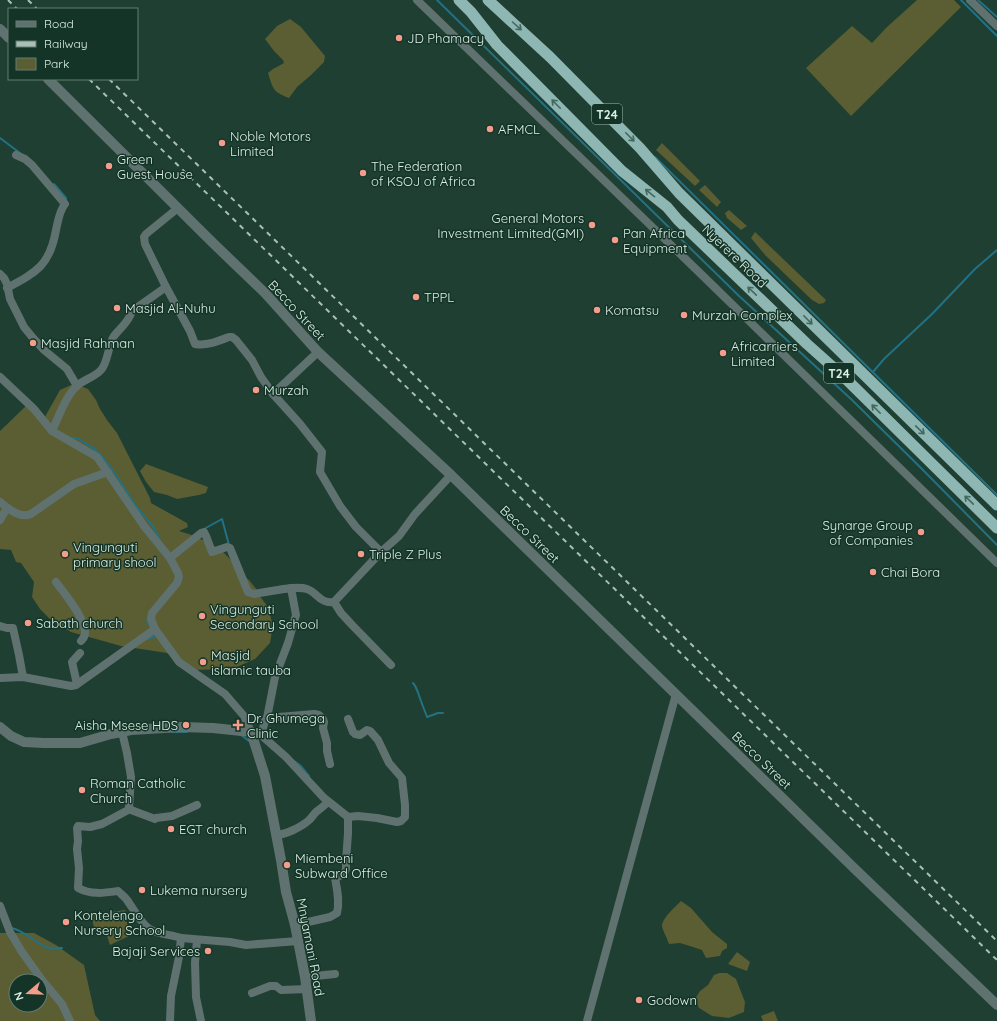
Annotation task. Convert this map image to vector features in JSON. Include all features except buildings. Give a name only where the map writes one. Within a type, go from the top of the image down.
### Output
[{"type":"highway","name":"Nyerere Road","points":[[459,0],[471,12],[497,45],[622,171],[667,207],[678,220],[807,344],[844,377],[997,528]]},
{"type":"highway","name":"Nyerere Road","points":[[488,0],[550,57],[640,148],[679,193],[997,505]]},
{"type":"street","points":[[416,0],[708,280],[997,563]]},
{"type":"street","points":[[970,0],[997,26]]},
{"type":"street","points":[[0,29],[8,37]]},
{"type":"street","name":"Becco Street","points":[[49,80],[265,293],[318,352],[451,475],[857,871],[997,1005]]},
{"type":"street","points":[[7,288],[29,276],[45,262],[55,239],[58,219],[65,204],[26,159],[16,155]]},
{"type":"street","points":[[178,208],[144,237],[145,244],[190,331],[195,344],[212,343],[229,337],[236,340],[252,360],[261,377],[273,394],[300,424],[322,452],[320,472],[340,506],[356,527],[381,552]]},
{"type":"street","points":[[0,274],[4,278],[10,299],[24,327],[44,350],[67,369],[74,380],[76,387]]},
{"type":"street","points":[[52,430],[68,397],[76,387],[102,370],[113,337],[130,318],[132,311],[166,287]]},
{"type":"street","points":[[273,394],[318,352]]},
{"type":"street","points":[[0,377],[34,409],[52,430],[97,457],[144,526],[170,558],[178,573],[179,580],[152,613],[151,619],[155,629],[179,662],[225,694],[256,733],[286,757],[328,802],[348,817],[358,816],[397,822],[401,821],[405,817],[406,805],[402,778],[389,763],[378,740],[370,731],[367,730],[360,735],[355,734],[348,719]]},
{"type":"street","points":[[0,502],[18,515],[28,516],[74,484],[108,472]]},
{"type":"street","points":[[170,558],[204,532],[212,552],[227,547],[230,548],[248,592],[254,594],[291,588],[306,588],[323,601],[329,603],[334,602],[381,552],[399,536],[415,514],[451,475]]},
{"type":"street","points":[[0,520],[7,508]]},
{"type":"street","points":[[56,582],[83,622],[86,632],[85,637],[81,641]]},
{"type":"street","points":[[256,733],[267,718],[275,677],[288,643],[296,615],[291,588]]},
{"type":"street","points":[[334,602],[341,613],[391,665]]},
{"type":"street","points":[[0,626],[13,628],[23,677]]},
{"type":"street","points":[[0,678],[23,677],[71,686],[77,684],[155,629]]},
{"type":"street","points":[[77,684],[72,662],[80,653]]},
{"type":"street","points":[[587,1021],[676,694]]},
{"type":"street","points":[[267,718],[314,714],[320,715],[324,722],[323,728],[330,764]]},
{"type":"street","points":[[0,727],[11,736],[24,742],[44,743],[80,742],[131,730],[181,727],[213,728],[256,733]]},
{"type":"street","points":[[122,732],[131,777],[130,809]]},
{"type":"street","name":"Mnyamani Road","points":[[256,733],[286,892],[295,925],[305,976],[311,1021]]},
{"type":"street","points":[[276,835],[295,829],[308,821],[314,813],[328,802]]},
{"type":"street","points":[[130,809],[134,812],[155,819],[172,816],[197,805]]},
{"type":"street","points":[[130,809],[102,824],[90,828],[78,826],[78,888],[90,893],[118,891],[148,928],[155,932],[182,938],[230,942],[246,945],[298,941]]},
{"type":"street","points":[[295,925],[330,917],[337,913],[338,906],[335,878],[344,874],[346,868],[348,817]]},
{"type":"street","points":[[0,906],[10,932],[22,952],[42,980],[62,1004],[70,1021]]},
{"type":"street","points":[[170,1021],[171,996],[182,938]]},
{"type":"street","points":[[197,940],[195,963],[196,997],[201,1021]]},
{"type":"street","points":[[305,976],[335,974]]},
{"type":"street","points":[[252,993],[270,986],[276,986],[281,990],[307,989]]},
{"type":"green space","points":[[917,0],[954,0],[961,7],[851,116],[806,68],[852,26],[872,43],[887,27]]},
{"type":"green space","points":[[290,19],[301,27],[325,56],[324,62],[297,87],[289,98],[277,92],[271,83],[268,73],[284,63],[265,39],[277,26]]},
{"type":"green space","points":[[662,143],[700,181],[695,186],[656,150]]},
{"type":"green space","points":[[705,185],[721,202],[717,207],[699,190]]},
{"type":"green space","points":[[729,210],[747,226],[741,230],[727,218],[725,213]]},
{"type":"green space","points":[[755,232],[826,300],[824,303],[819,304],[812,300],[765,255],[751,238]]},
{"type":"green space","points":[[76,384],[88,389],[117,433],[150,498],[151,503],[187,523],[188,527],[179,531],[195,536],[222,551],[240,573],[249,580],[257,590],[268,607],[273,626],[270,643],[255,659],[232,669],[191,670],[167,653],[121,646],[71,632],[50,619],[40,609],[32,597],[34,582],[21,563],[16,562],[11,550],[0,549],[0,431],[28,404],[42,422],[60,390],[71,385],[76,386]]},
{"type":"green space","points":[[146,464],[208,487],[206,493],[177,499],[154,492],[140,471]]},
{"type":"green space","points":[[681,901],[691,908],[712,932],[727,944],[727,948],[722,951],[720,956],[706,958],[702,950],[680,943],[669,944],[662,926],[664,919]]},
{"type":"green space","points":[[125,910],[129,936],[110,945],[105,930],[95,931],[91,915]]},
{"type":"green space","points":[[0,933],[34,933],[56,945],[84,965],[95,1015],[100,1021],[0,1021]]},
{"type":"green space","points":[[737,952],[750,962],[747,971],[728,964]]},
{"type":"green space","points":[[719,973],[727,973],[736,979],[745,1002],[744,1012],[729,1018],[712,1016],[699,1008],[695,999],[700,991],[708,985],[714,975]]},
{"type":"green space","points":[[774,1011],[778,1021],[763,1021],[761,1016]]},
{"type":"waterway","points":[[437,0],[738,295],[851,399],[997,545]]},
{"type":"waterway","points":[[961,0],[997,36]]},
{"type":"waterway","points":[[978,0],[997,17]]},
{"type":"waterway","points":[[0,138],[20,153]]},
{"type":"waterway","points":[[655,157],[997,495]]},
{"type":"waterway","points":[[54,184],[66,198],[66,201]]},
{"type":"waterway","points":[[873,372],[884,359],[932,314],[975,269],[997,250]]},
{"type":"waterway","points":[[71,438],[77,438],[92,447],[104,459],[135,505],[152,525],[160,540]]},
{"type":"waterway","points":[[204,529],[222,519],[229,545]]},
{"type":"waterway","points":[[148,617],[147,621],[150,626]]},
{"type":"waterway","points":[[148,639],[157,635]]},
{"type":"waterway","points":[[413,683],[417,689],[427,717],[438,713],[443,713]]},
{"type":"waterway","points":[[172,732],[187,732]]},
{"type":"waterway","points":[[241,735],[249,741]]},
{"type":"waterway","points":[[294,761],[301,766],[309,776]]},
{"type":"waterway","points":[[11,928],[20,931],[46,947],[62,948]]},
{"type":"railway","points":[[8,0],[16,8]]},
{"type":"railway","points":[[28,0],[36,8]]},
{"type":"railway","points":[[90,80],[997,960]]},
{"type":"railway","points":[[110,80],[997,941]]},
{"type":"place","name":"JD Phamacy","points":[[399,38]]},
{"type":"place","name":"AFMCL","points":[[490,129]]},
{"type":"place","name":"Noble Motors Limited","points":[[222,143]]},
{"type":"place","name":"Green Guest House","points":[[109,166]]},
{"type":"place","name":"The Federation of KSOJ of Africa","points":[[363,173]]},
{"type":"place","name":"General Motors Investment Limited(GMI)","points":[[592,225]]},
{"type":"place","name":"Pan Africa Equipment","points":[[615,240]]},
{"type":"place","name":"TPPL","points":[[416,297]]},
{"type":"place","name":"Masjid Al-Nuhu","points":[[117,308]]},
{"type":"place","name":"Komatsu","points":[[597,310]]},
{"type":"place","name":"Murzah Complex","points":[[684,315]]},
{"type":"place","name":"Masjid Rahman","points":[[33,343]]},
{"type":"place","name":"Africarriers Limited","points":[[723,353]]},
{"type":"place","name":"Murzah","points":[[256,390]]},
{"type":"place","name":"Synarge Group of Companies","points":[[921,532]]},
{"type":"place","name":"Vingunguti primary shool","points":[[65,554]]},
{"type":"place","name":"Triple Z Plus","points":[[361,554]]},
{"type":"place","name":"Chai Bora","points":[[873,572]]},
{"type":"place","name":"Vingunguti Secondary School","points":[[202,616]]},
{"type":"place","name":"Sabath church","points":[[28,623]]},
{"type":"place","name":"Masjid islamic tauba","points":[[203,662]]},
{"type":"place","name":"Aisha Msese HDS","points":[[186,725]]},
{"type":"place","name":"Dr. Ghumega Clinic","points":[[238,725]]},
{"type":"place","name":"Roman Catholic Church","points":[[82,790]]},
{"type":"place","name":"EGT church","points":[[171,829]]},
{"type":"place","name":"Miembeni Subward Office","points":[[287,865]]},
{"type":"place","name":"Lukema nursery","points":[[142,890]]},
{"type":"place","name":"Kontelengo Nursery School","points":[[66,922]]},
{"type":"place","name":"Bajaji Services","points":[[208,951]]},
{"type":"place","name":"Godown","points":[[639,1000]]}]
